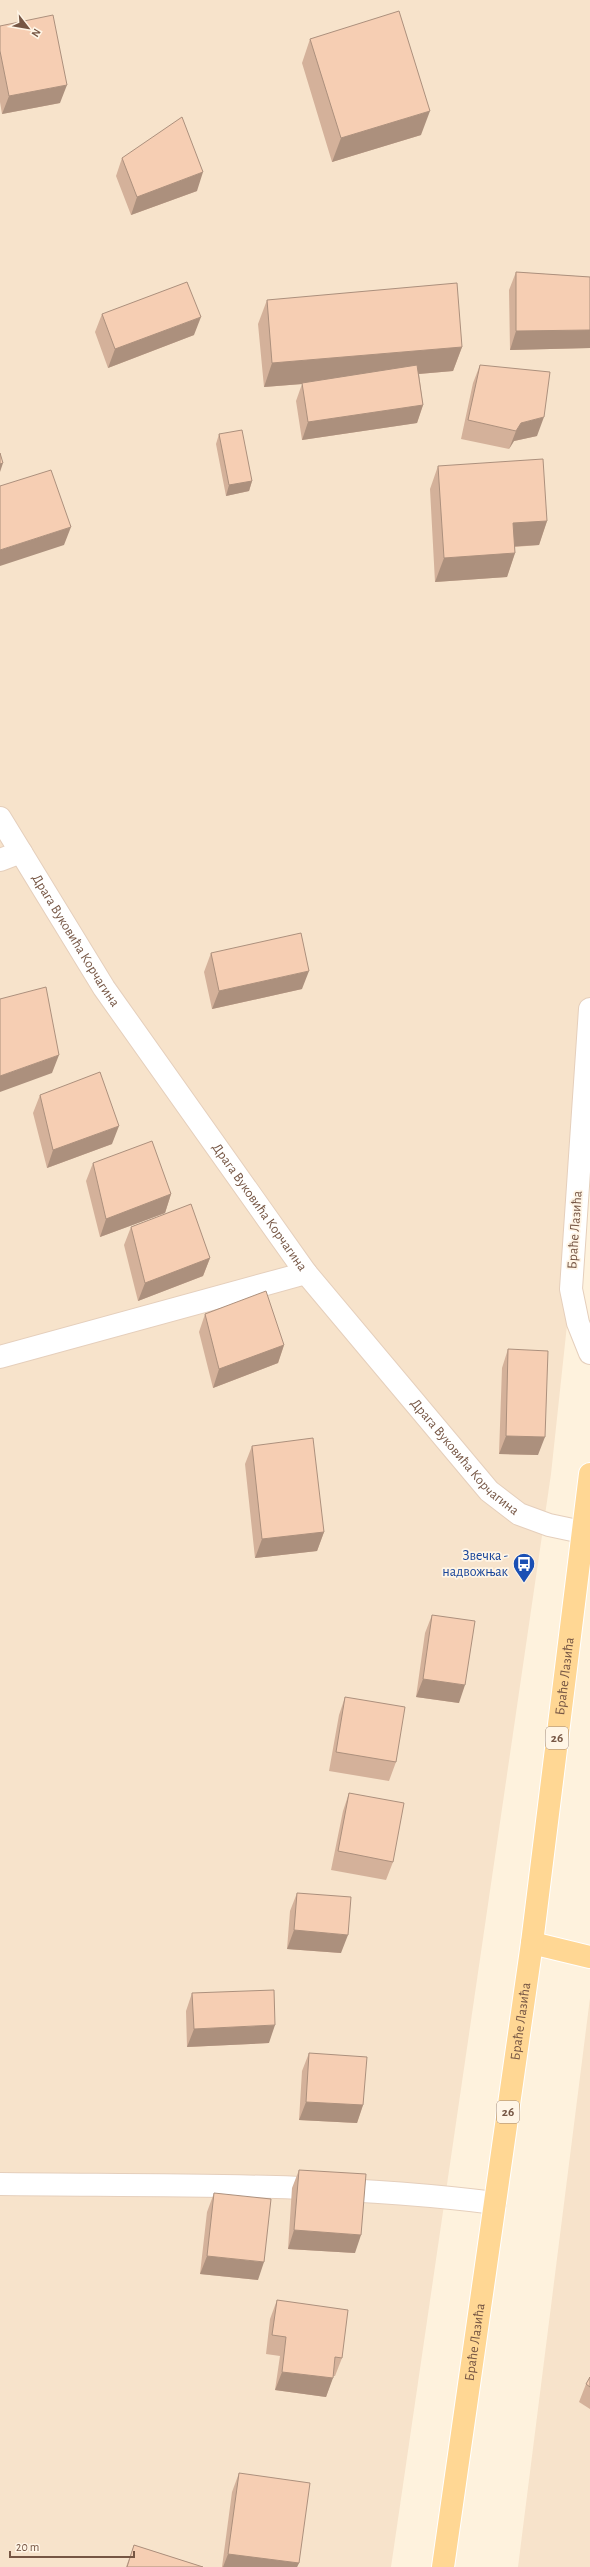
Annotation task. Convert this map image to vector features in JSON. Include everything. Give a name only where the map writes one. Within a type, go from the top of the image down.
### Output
[{"type":"main road","name":"Браће Лазића","points":[[443,2567],[532,1943],[590,1474]]},
{"type":"main road","points":[[532,1943],[590,1957]]},
{"type":"street","name":"Драга Вуковића Корчагина","points":[[0,818],[104,988],[306,1273],[489,1491],[519,1514],[549,1525],[582,1532]]},
{"type":"street","points":[[0,860],[21,852]]},
{"type":"street","name":"Браће Лазића","points":[[590,1009],[570,1289],[578,1323],[590,1353]]},
{"type":"street","points":[[0,1357],[306,1273]]},
{"type":"street","points":[[0,2184],[296,2186],[428,2195],[494,2203]]},
{"type":"shaded area","points":[[0,0],[590,0],[590,1111],[551,1474],[391,2567],[0,2567]]},
{"type":"shaded area","points":[[590,1998],[590,2567],[518,2567]]},
{"type":"building","points":[[399,11],[430,111],[341,138],[310,39]]},
{"type":"building","points":[[53,15],[67,85],[9,96],[0,51],[0,26]]},
{"type":"building","points":[[182,117],[203,172],[137,197],[122,158]]},
{"type":"building","points":[[516,272],[590,277],[590,330],[516,331]]},
{"type":"building","points":[[187,282],[201,317],[115,349],[102,314]]},
{"type":"building","points":[[457,283],[462,347],[272,363],[267,300]]},
{"type":"building","points":[[417,365],[423,405],[308,422],[302,383]]},
{"type":"building","points":[[480,365],[550,372],[544,417],[521,423],[516,431],[468,420]]},
{"type":"building","points":[[242,430],[252,481],[229,485],[219,434]]},
{"type":"building","points":[[0,453],[3,463],[0,464]]},
{"type":"building","points":[[543,459],[547,521],[513,523],[515,553],[444,558],[438,466]]},
{"type":"building","points":[[51,470],[71,527],[0,550],[0,486]]},
{"type":"building","points":[[301,933],[309,971],[219,991],[211,953]]},
{"type":"building","points":[[46,987],[59,1055],[0,1076],[0,999]]},
{"type":"building","points":[[100,1072],[119,1126],[53,1150],[40,1095]]},
{"type":"building","points":[[152,1141],[171,1194],[106,1219],[93,1163]]},
{"type":"building","points":[[191,1204],[210,1258],[145,1283],[131,1227]]},
{"type":"building","points":[[266,1291],[284,1345],[219,1369],[205,1314]]},
{"type":"building","points":[[508,1349],[548,1351],[545,1437],[506,1436]]},
{"type":"building","points":[[313,1438],[324,1532],[262,1539],[252,1446]]},
{"type":"building","points":[[432,1615],[475,1621],[465,1685],[423,1679]]},
{"type":"building","points":[[345,1697],[405,1707],[396,1762],[336,1752]]},
{"type":"building","points":[[349,1793],[404,1803],[393,1862],[338,1851]]},
{"type":"building","points":[[297,1893],[351,1897],[348,1935],[294,1930]]},
{"type":"building","points":[[274,1990],[275,2025],[194,2029],[192,1993]]},
{"type":"building","points":[[309,2053],[367,2057],[363,2105],[306,2102]]},
{"type":"building","points":[[299,2170],[366,2174],[361,2235],[294,2230]]},
{"type":"building","points":[[214,2193],[271,2199],[264,2262],[207,2256]]},
{"type":"building","points":[[277,2300],[348,2310],[342,2358],[335,2357],[333,2378],[282,2372],[286,2337],[272,2335]]},
{"type":"building","points":[[590,2377],[590,2387],[586,2384]]},
{"type":"building","points":[[239,2473],[310,2483],[299,2563],[228,2554]]},
{"type":"building","points":[[134,2545],[203,2567],[127,2567]]},
{"type":"place","name":"Звечка - надвожњак","points":[[524,1584]]}]
